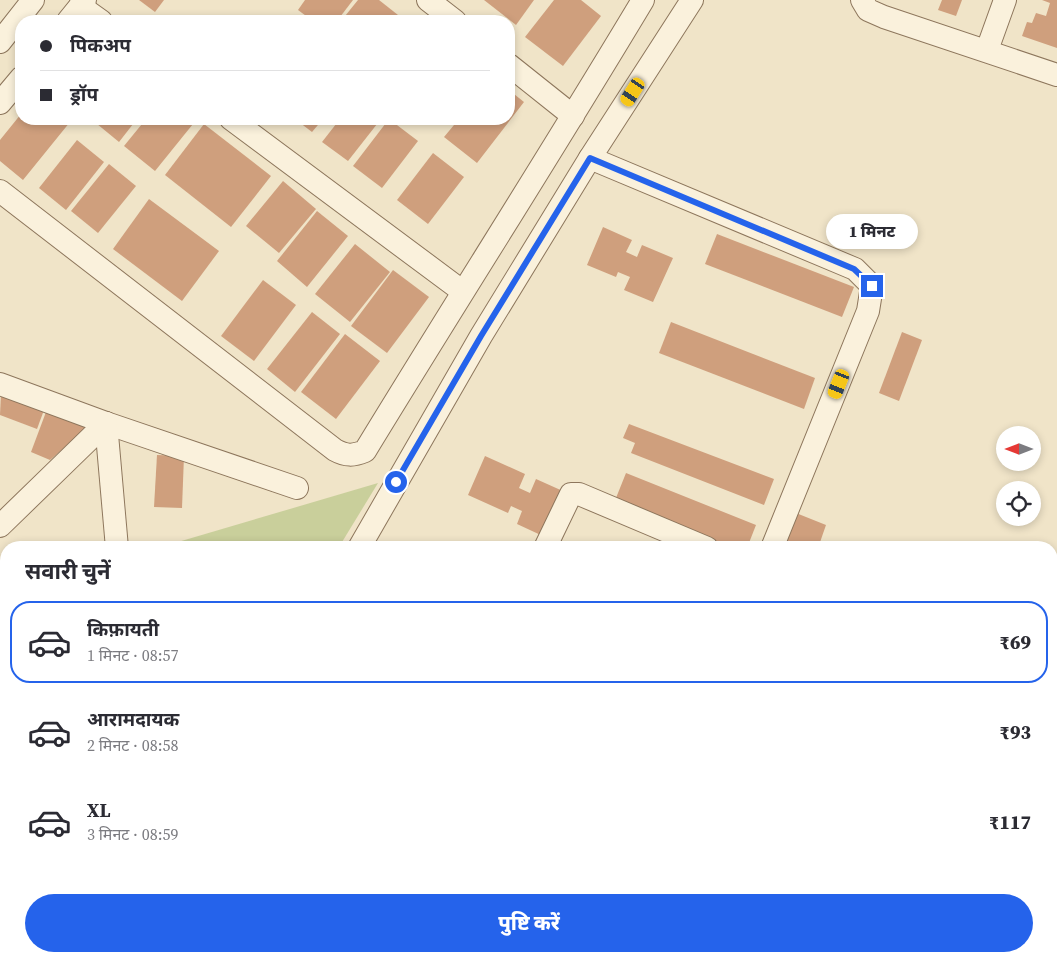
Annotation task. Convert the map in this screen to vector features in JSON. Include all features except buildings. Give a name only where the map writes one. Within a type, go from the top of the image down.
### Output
[{"type":"street","points":[[21,15],[33,0]]},
{"type":"street","points":[[428,0],[447,15]]},
{"type":"street","points":[[0,191],[328,444],[344,455],[354,455],[365,451],[643,0]]},
{"type":"street","points":[[363,541],[481,336],[590,158],[692,0]]},
{"type":"street","points":[[862,0],[868,10],[884,17],[1057,74]]},
{"type":"street","points":[[987,50],[1005,0]]},
{"type":"street","points":[[78,9],[90,15]]},
{"type":"street","points":[[0,42],[15,23]]},
{"type":"street","points":[[515,70],[573,116]]},
{"type":"street","points":[[0,103],[15,85]]},
{"type":"street","points":[[239,125],[462,291]]},
{"type":"street","points":[[590,158],[854,269],[872,286],[868,311],[775,541]]},
{"type":"street","points":[[0,384],[106,423],[297,488]]},
{"type":"street","points":[[0,526],[106,423]]},
{"type":"street","points":[[106,423],[116,541]]},
{"type":"street","points":[[548,541],[571,494],[574,493],[690,541]]},
{"type":"green space","points":[[378,483],[343,541],[181,541]]},
{"type":"route","points":[[396,482],[481,336],[590,158],[854,269],[872,286]]}]
